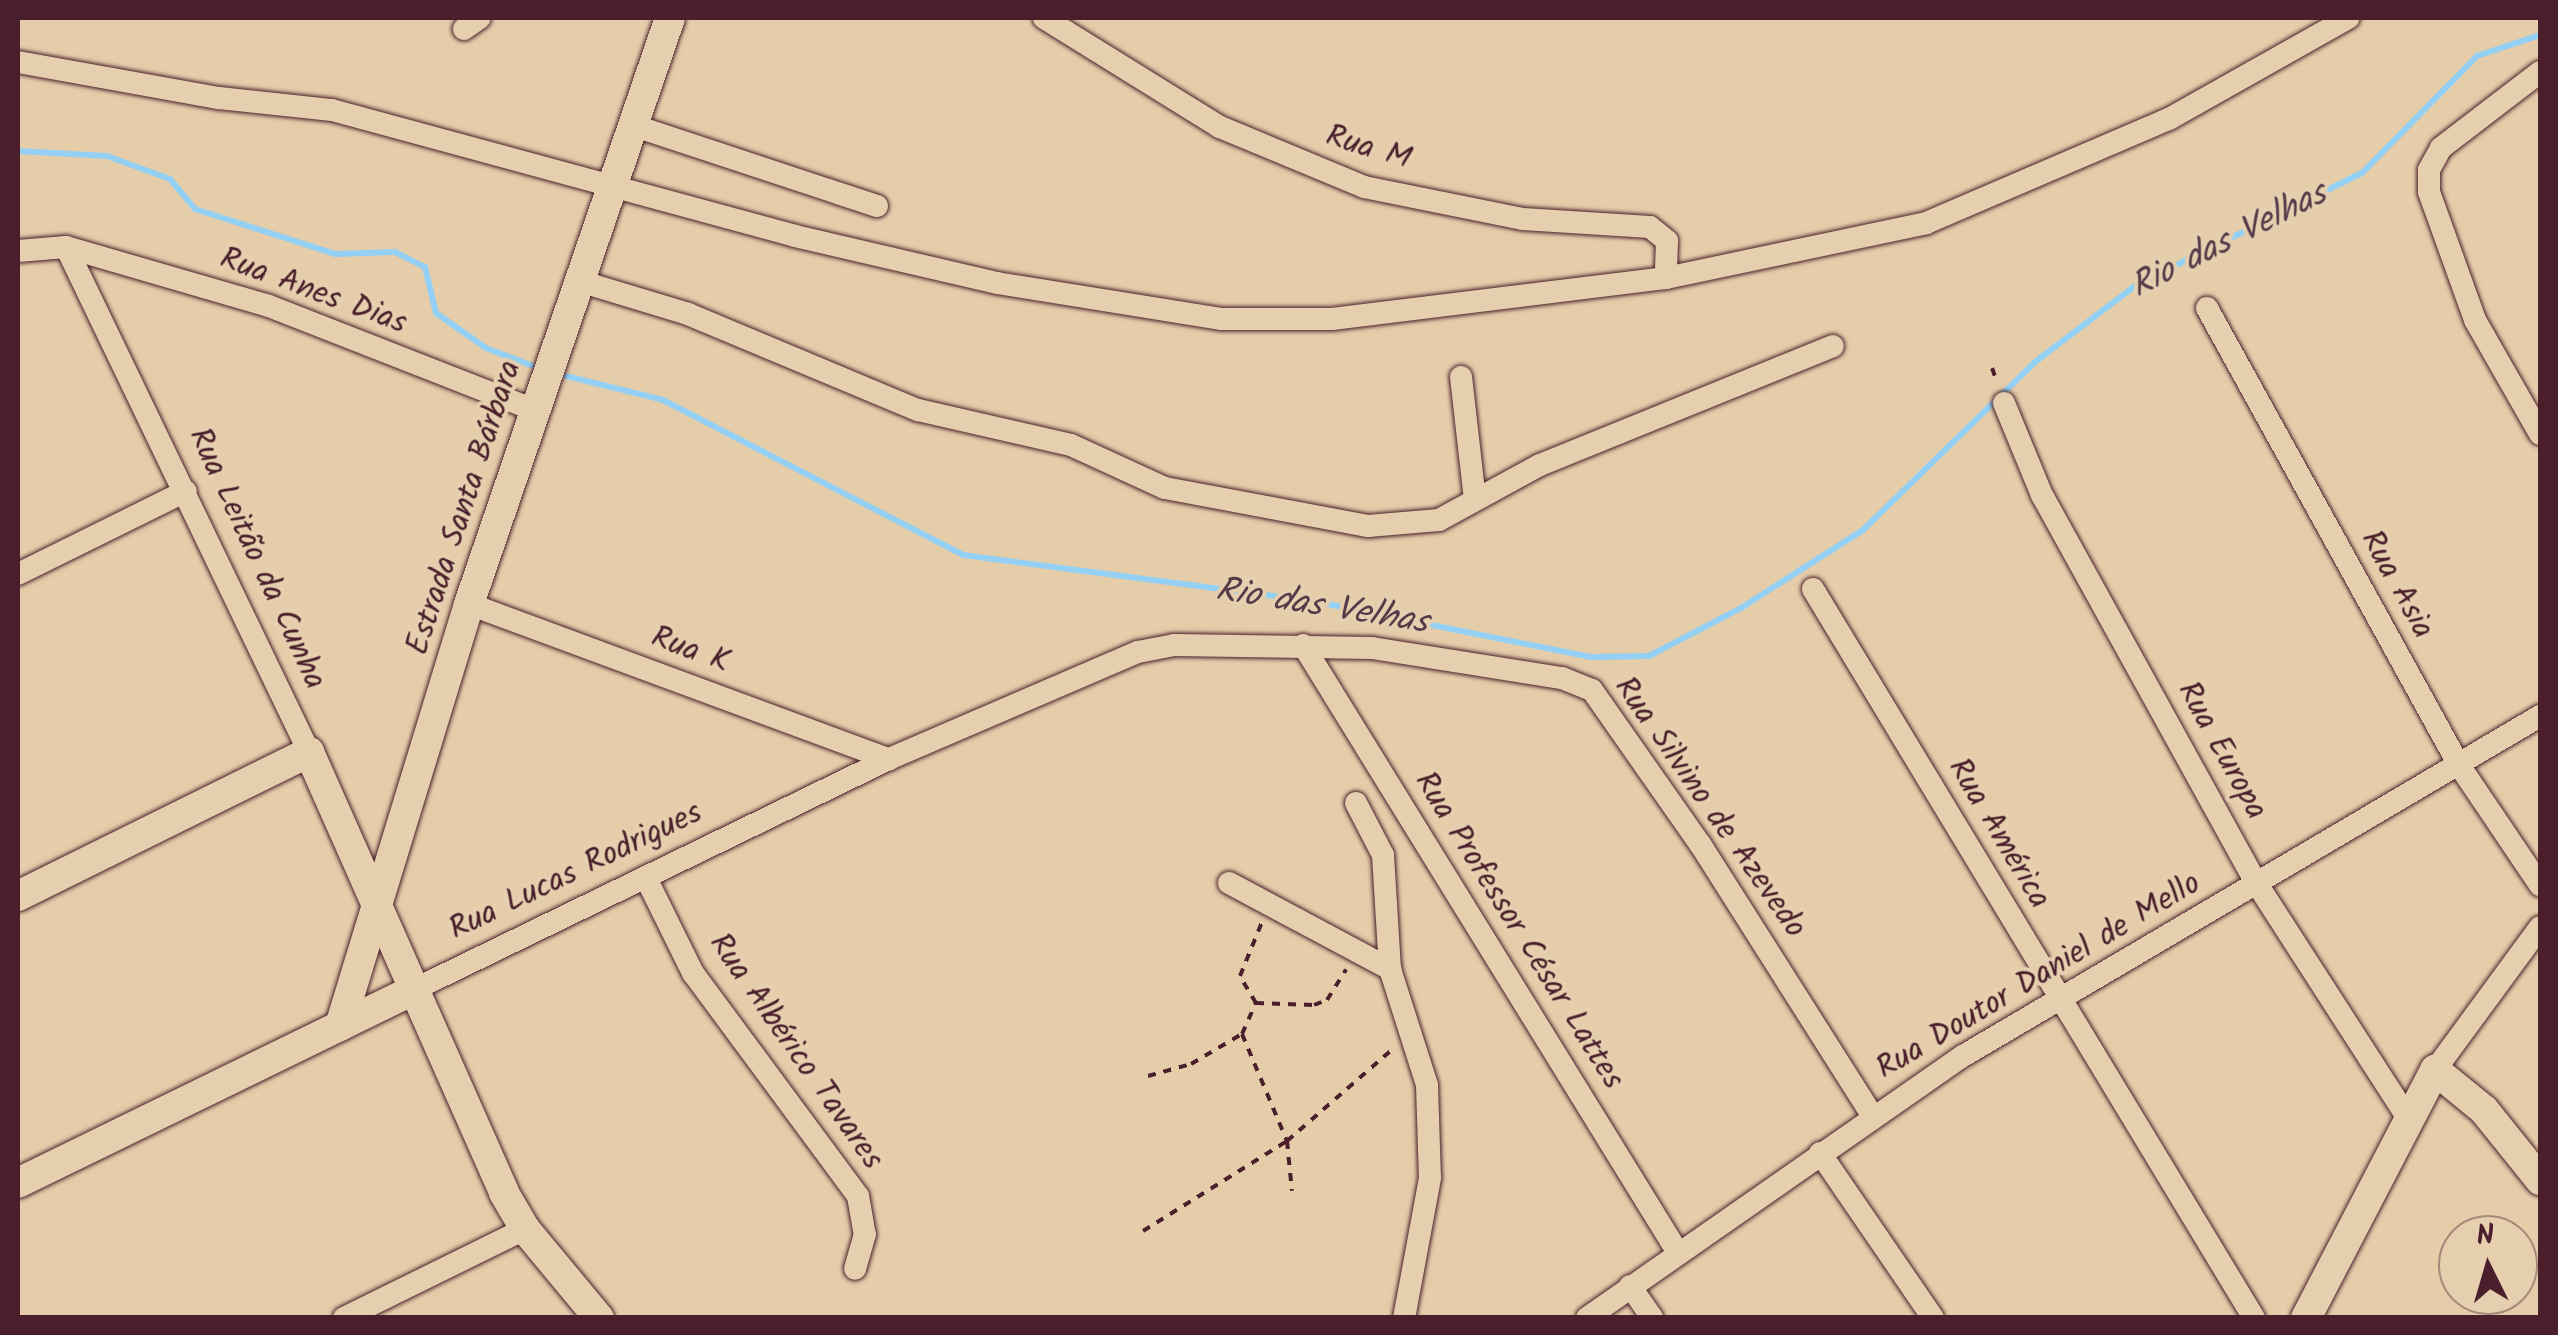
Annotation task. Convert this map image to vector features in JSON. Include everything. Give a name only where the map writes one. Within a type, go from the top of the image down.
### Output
[{"type":"street","name":"Estrada Santa Bárbara","points":[[340,1026],[469,604],[670,18]]},
{"type":"street","name":"Rua M","points":[[1044,18],[1220,127],[1364,187],[1524,219],[1650,227],[1666,241],[1666,278]]},
{"type":"street","points":[[18,62],[219,98],[332,110],[997,283],[1222,319],[1332,319],[1666,278],[1855,242],[1993,199],[2169,119],[2348,18]]},
{"type":"street","points":[[2540,72],[2441,148],[2429,170],[2428,192],[2475,320],[2540,434]]},
{"type":"street","points":[[632,125],[877,206]]},
{"type":"street","name":"Rua Anes Dias","points":[[18,250],[66,247],[270,306],[536,405]]},
{"type":"street","name":"Rua Leitão da Cunha","points":[[66,247],[309,752],[410,991],[524,1229],[598,1318]]},
{"type":"street","points":[[580,281],[688,314],[918,410],[1071,445],[1165,488],[1222,502],[1402,528],[1439,520],[1576,450],[1833,346]]},
{"type":"street","name":"Rua Asia","points":[[2207,308],[2459,765],[2540,885]]},
{"type":"street","points":[[1461,377],[1475,499]]},
{"type":"street","name":"Rua Europa","points":[[2000,392],[2042,495],[2257,884],[2407,1117]]},
{"type":"street","points":[[18,574],[186,491]]},
{"type":"street","name":"Rua América","points":[[1813,589],[2254,1318]]},
{"type":"street","name":"Rua K","points":[[469,604],[890,759]]},
{"type":"street","name":"Rua Lucas Rodrigues","points":[[18,1183],[890,759],[1086,673],[1174,644]]},
{"type":"street","name":"Rua Silvino de Azevedo","points":[[1174,644],[1372,648],[1531,673],[1592,690],[1700,844],[1872,1115]]},
{"type":"street","name":"Rua Professor César Lattes","points":[[1303,646],[1677,1251]]},
{"type":"street","name":"Rua Doutor Daniel de Mello","points":[[1587,1318],[1872,1115],[2540,716]]},
{"type":"street","points":[[18,896],[309,752]]},
{"type":"street","points":[[1356,804],[1383,855],[1390,969],[1413,1031],[1427,1085],[1430,1178],[1404,1318]]},
{"type":"street","name":"Rua Albérico Tavares","points":[[646,878],[693,974],[858,1196],[865,1234],[854,1269]]},
{"type":"street","points":[[1229,883],[1357,947],[1390,969]]},
{"type":"street","points":[[2306,1318],[2407,1117],[2435,1070],[2540,926]]},
{"type":"street","points":[[2435,1070],[2484,1110],[2540,1180]]},
{"type":"street","points":[[1820,1153],[1933,1318]]},
{"type":"street","points":[[344,1318],[524,1229]]},
{"type":"street","points":[[1630,1286],[1652,1318]]},
{"type":"path","points":[[1992,368],[2000,392]]},
{"type":"path","points":[[1256,1003],[1240,976],[1271,905]]},
{"type":"path","points":[[1256,1003],[1292,1008],[1326,1000],[1357,947]]},
{"type":"path","points":[[1148,1076],[1190,1064],[1242,1034],[1256,1003]]},
{"type":"path","points":[[1144,1231],[1287,1141],[1413,1031]]},
{"type":"path","points":[[1242,1034],[1287,1141],[1292,1191]]},
{"type":"waterway","name":"Rio das Velhas","points":[[558,374],[663,400],[963,555],[1318,602],[1591,657],[1649,656],[1741,608],[1863,530],[2035,362],[2136,285],[2362,173],[2477,56],[2540,35]]},
{"type":"waterway","name":"Rio das Velhas","points":[[18,151],[107,156],[170,179],[195,209],[335,254],[395,252],[425,267],[436,313],[486,348],[541,369]]}]
